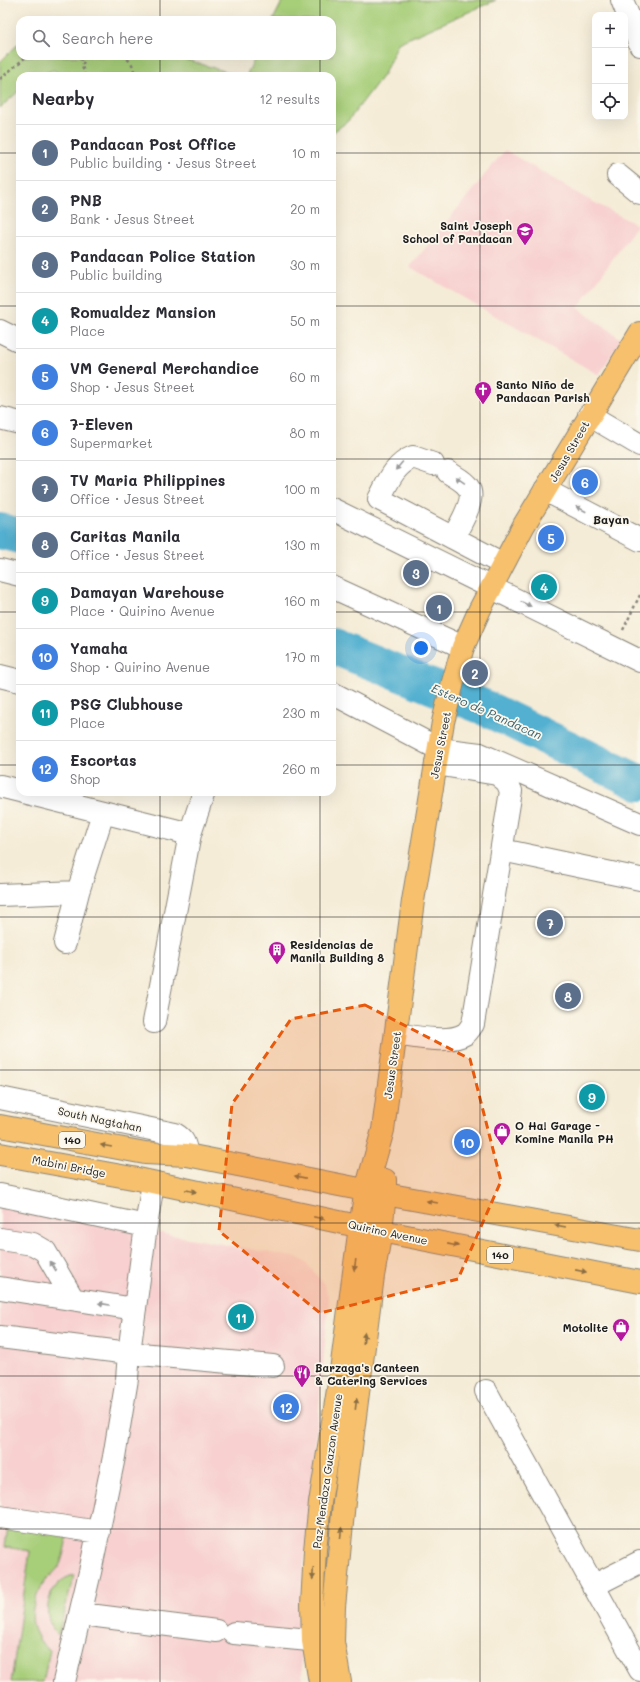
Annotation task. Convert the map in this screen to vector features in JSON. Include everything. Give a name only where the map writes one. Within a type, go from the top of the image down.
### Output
[{"type":"main road","name":"Jesus Street","points":[[376,1192],[413,901],[443,722],[463,647],[491,587],[524,525],[589,415],[640,333]]},
{"type":"main road","name":"140","points":[[0,1126],[145,1153],[187,1155],[376,1192],[640,1240]]},
{"type":"main road","name":"Mabini Bridge","points":[[0,1154],[145,1181]]},
{"type":"main road","name":"Quirino Avenue","points":[[145,1181],[381,1231],[640,1282]]},
{"type":"main road","name":"Paz Mendoza Guazon Avenue","points":[[340,1682],[323,1641],[312,1605],[315,1550],[320,1503],[341,1371],[360,1226],[376,1192]]},
{"type":"main road","name":"Paz Mendoza Guazon Avenue","points":[[320,1682],[323,1641],[334,1607],[344,1502],[364,1338],[381,1231],[376,1192]]},
{"type":"street","points":[[622,0],[640,45]]},
{"type":"street","points":[[618,175],[640,193]]},
{"type":"street","points":[[0,330],[16,339]]},
{"type":"street","points":[[589,415],[640,445]]},
{"type":"street","points":[[0,418],[16,422]]},
{"type":"street","points":[[453,538],[471,501],[469,488],[463,482],[440,468],[413,457],[403,461],[392,473],[379,499],[453,538],[503,564]]},
{"type":"street","points":[[545,490],[640,540]]},
{"type":"street","points":[[336,510],[640,661]]},
{"type":"street","points":[[402,544],[415,518]]},
{"type":"street","points":[[0,570],[16,574]]},
{"type":"street","points":[[336,589],[463,647]]},
{"type":"street","points":[[0,676],[16,680]]},
{"type":"street","points":[[336,695],[437,756],[497,774],[508,782],[511,791],[473,1024],[467,1034],[453,1039],[396,1034]]},
{"type":"street","points":[[437,756],[480,754],[640,824]]},
{"type":"street","points":[[0,786],[16,790]]},
{"type":"street","points":[[38,796],[190,834]]},
{"type":"street","points":[[154,1022],[190,834],[203,796]]},
{"type":"street","points":[[65,943],[78,892],[103,813]]},
{"type":"street","points":[[502,850],[640,879]]},
{"type":"street","points":[[0,895],[78,892]]},
{"type":"street","name":"South Nagtahan","points":[[0,1098],[175,1134],[182,1138],[187,1155]]},
{"type":"street","points":[[64,1682],[99,1532],[127,1378],[146,1226],[145,1181]]},
{"type":"street","points":[[0,1195],[146,1226]]},
{"type":"street","points":[[0,1240],[33,1244],[45,1252],[73,1299]]},
{"type":"street","points":[[0,1288],[135,1309]]},
{"type":"street","points":[[0,1337],[129,1353],[273,1366]]},
{"type":"street","points":[[486,1391],[640,1670]]},
{"type":"street","points":[[0,1517],[99,1532]]},
{"type":"street","points":[[593,1586],[640,1562]]},
{"type":"street","points":[[81,1614],[225,1632],[323,1641]]},
{"type":"path","points":[[0,79],[22,60]]},
{"type":"path","points":[[83,72],[84,60]]},
{"type":"path","points":[[128,60],[133,66],[134,72]]},
{"type":"path","points":[[613,648],[640,595]]},
{"type":"highlighted area","points":[[365,1005],[470,1059],[501,1181],[458,1279],[320,1313],[219,1231],[232,1104],[291,1019]]},
{"type":"shaded area","name":"Saint Joseph School of Pandacan","points":[[505,150],[582,196],[637,225],[578,308],[621,339],[599,375],[410,267]]},
{"type":"shaded area","points":[[0,1204],[299,1258],[307,1264],[323,1283],[329,1299],[301,1598],[297,1620],[303,1682],[0,1682]]},
{"type":"green space","points":[[283,0],[496,0],[398,43],[384,74],[348,121],[336,130],[336,72],[248,72],[254,60],[336,60],[336,16],[275,16]]},
{"type":"green space","points":[[16,46],[16,60],[187,60],[228,72],[57,72],[54,70],[48,72],[16,72],[16,94],[0,108],[0,62]]},
{"type":"green space","points":[[9,1520],[69,1529],[64,1554],[60,1565],[43,1585],[34,1604],[32,1617],[35,1631],[39,1639],[50,1650],[43,1682],[11,1682],[30,1551],[5,1547]]},
{"type":"green space","points":[[74,1575],[58,1635],[52,1628],[49,1619],[49,1601],[52,1592],[57,1585]]},
{"type":"waterway","name":"Estero de Pandacan","points":[[0,531],[16,535]]},
{"type":"waterway","name":"Estero de Pandacan","points":[[336,648],[481,706],[640,783]]},
{"type":"place","name":"Saint Joseph School of Pandacan","points":[[525,246]]},
{"type":"place","name":"Santo Niño de Pandacan Parish","points":[[483,405]]},
{"type":"place","name":"7-Eleven","points":[[585,482]]},
{"type":"place","name":"VM General Merchandice","points":[[551,538]]},
{"type":"place","name":"Pandacan Police Station","points":[[416,573]]},
{"type":"place","name":"Romualdez Mansion","points":[[544,587]]},
{"type":"place","name":"Pandacan Post Office","points":[[439,608]]},
{"type":"place","name":"PNB","points":[[475,673]]},
{"type":"place","name":"TV Maria Philippines","points":[[550,923]]},
{"type":"place","name":"Residencias de Manila Building 8","points":[[277,965]]},
{"type":"place","name":"Caritas Manila","points":[[568,996]]},
{"type":"place","name":"Damayan Warehouse","points":[[592,1097]]},
{"type":"place","name":"Yamaha","points":[[467,1142]]},
{"type":"place","name":"O Ha! Garage - Komine Manila PH","points":[[502,1146]]},
{"type":"place","name":"PSG Clubhouse","points":[[241,1317]]},
{"type":"place","name":"Motolite","points":[[621,1342]]},
{"type":"place","name":"Barzaga's Canteen & Catering Services","points":[[302,1388]]},
{"type":"place","name":"Escortas","points":[[286,1407]]},
{"type":"district","name":"Bayan","points":[[611,519]]}]
